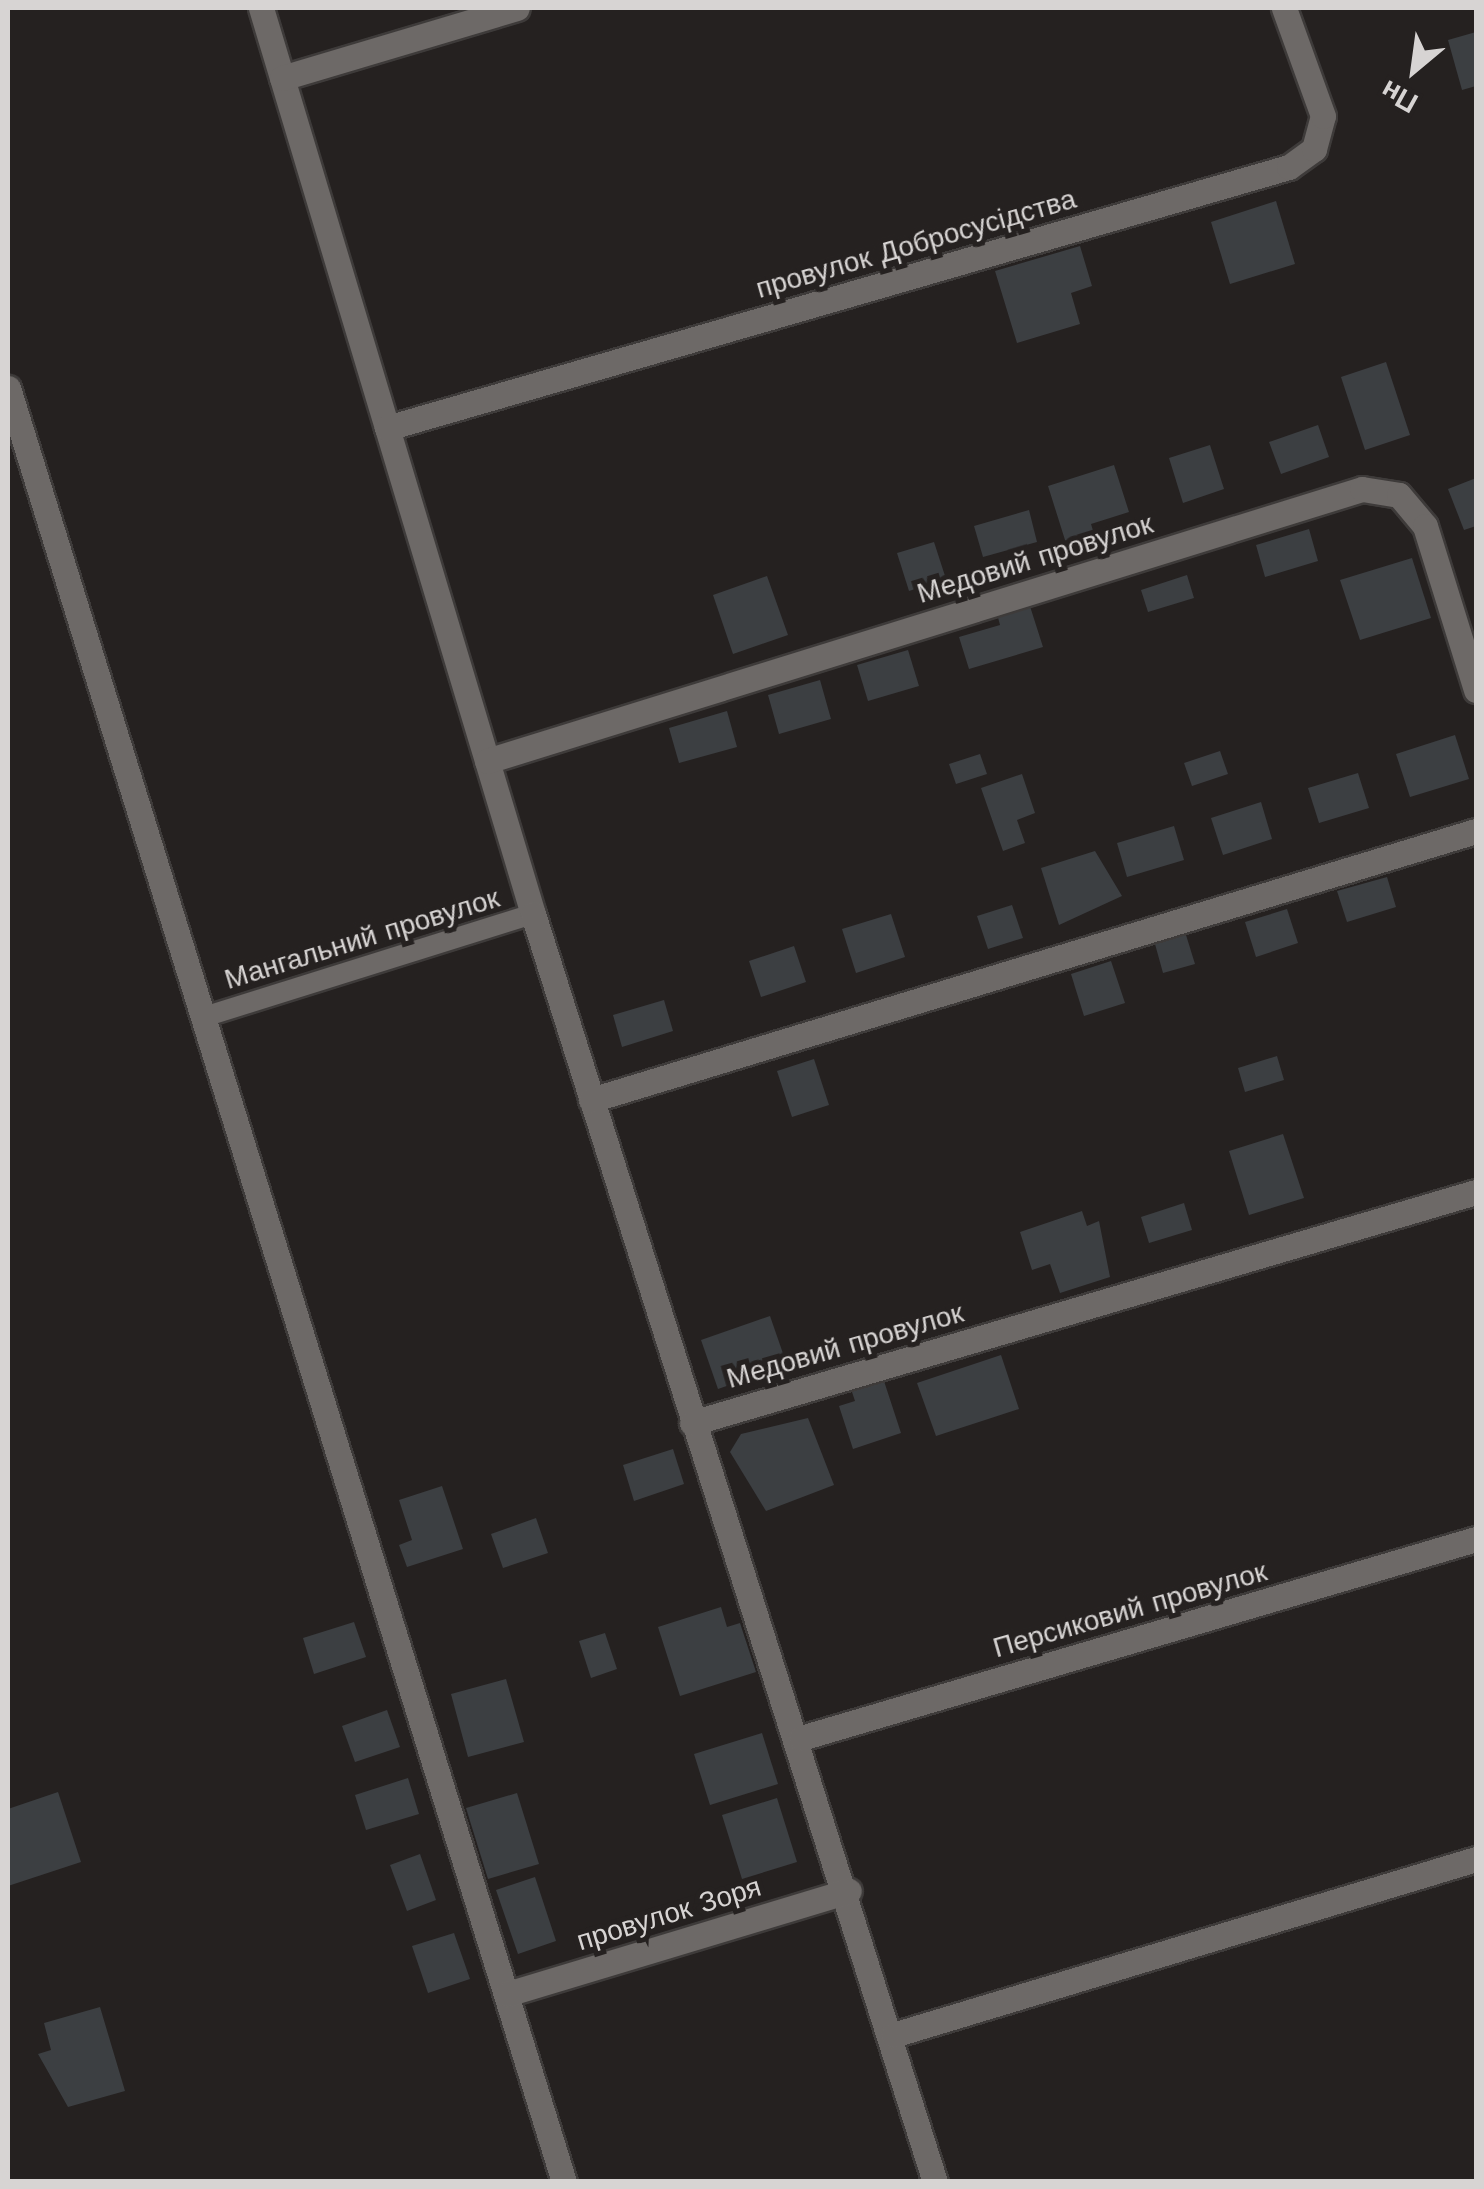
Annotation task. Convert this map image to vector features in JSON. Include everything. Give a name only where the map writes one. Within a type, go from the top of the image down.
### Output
[{"type":"street","points":[[261,8],[533,914],[692,1423],[801,1738],[894,2035],[935,2182]]},
{"type":"street","points":[[282,78],[517,8]]},
{"type":"street","name":"провулок Добросусідства","points":[[387,428],[1289,167],[1314,149],[1323,116],[1284,8]]},
{"type":"street","points":[[8,388],[207,1016],[564,2182]]},
{"type":"street","name":"Медовий провулок","points":[[487,761],[1362,489],[1399,495],[1414,508],[1467,629],[1476,690]]},
{"type":"street","points":[[591,1100],[1476,831]]},
{"type":"street","name":"Медовий провулок","points":[[692,1423],[1476,1192]]},
{"type":"street","name":"Персиковий провулок","points":[[801,1738],[1476,1539]]},
{"type":"street","points":[[894,2035],[1476,1859]]},
{"type":"street","name":"провулок Зоря","points":[[507,1994],[849,1892]]},
{"type":"lane","name":"Мангальний провулок","points":[[207,1016],[533,914]]},
{"type":"building","points":[[1476,32],[1476,86],[1462,90],[1448,40]]},
{"type":"building","points":[[1276,201],[1295,264],[1230,284],[1211,222]]},
{"type":"building","points":[[1080,246],[1092,286],[1071,293],[1080,324],[1017,343],[995,271]]},
{"type":"building","points":[[1386,362],[1410,435],[1365,450],[1341,377]]},
{"type":"building","points":[[1318,425],[1329,457],[1281,474],[1269,442]]},
{"type":"building","points":[[1210,445],[1224,489],[1183,503],[1169,458]]},
{"type":"building","points":[[1114,465],[1129,512],[1091,524],[1099,550],[1071,559],[1048,486]]},
{"type":"building","points":[[1476,478],[1476,526],[1464,530],[1448,489]]},
{"type":"building","points":[[1029,510],[1037,542],[983,557],[974,526]]},
{"type":"building","points":[[1309,529],[1318,561],[1265,577],[1256,545]]},
{"type":"building","points":[[934,542],[946,579],[909,591],[897,553]]},
{"type":"building","points":[[1412,558],[1431,618],[1360,640],[1340,580]]},
{"type":"building","points":[[1187,575],[1194,598],[1148,612],[1141,590]]},
{"type":"building","points":[[767,576],[788,635],[733,654],[713,595]]},
{"type":"building","points":[[1028,600],[1043,647],[969,669],[959,637],[1000,625],[996,610]]},
{"type":"building","points":[[908,650],[919,686],[868,701],[857,665]]},
{"type":"building","points":[[820,680],[831,719],[779,734],[768,695]]},
{"type":"building","points":[[727,711],[737,747],[679,763],[669,728]]},
{"type":"building","points":[[1455,735],[1469,779],[1410,797],[1396,754]]},
{"type":"building","points":[[1220,751],[1228,774],[1192,786],[1184,763]]},
{"type":"building","points":[[980,754],[987,774],[956,784],[949,764]]},
{"type":"building","points":[[1358,773],[1369,808],[1319,823],[1308,788]]},
{"type":"building","points":[[1022,774],[1035,813],[1017,820],[1025,843],[1003,851],[981,788]]},
{"type":"building","points":[[1261,802],[1272,839],[1223,855],[1211,818]]},
{"type":"building","points":[[1174,826],[1184,860],[1127,877],[1117,843]]},
{"type":"building","points":[[1095,851],[1122,896],[1059,925],[1041,868]]},
{"type":"building","points":[[1387,877],[1396,907],[1347,922],[1337,891]]},
{"type":"building","points":[[1012,905],[1023,938],[988,949],[977,916]]},
{"type":"building","points":[[1287,909],[1298,943],[1256,957],[1245,922]]},
{"type":"building","points":[[891,914],[905,957],[856,973],[842,929]]},
{"type":"building","points":[[1186,935],[1195,964],[1163,973],[1155,944]]},
{"type":"building","points":[[794,946],[806,982],[761,997],[749,961]]},
{"type":"building","points":[[1111,961],[1125,1003],[1084,1016],[1071,974]]},
{"type":"building","points":[[664,1000],[673,1031],[622,1047],[613,1015]]},
{"type":"building","points":[[1277,1056],[1284,1080],[1245,1092],[1238,1068]]},
{"type":"building","points":[[814,1059],[829,1105],[792,1117],[777,1071]]},
{"type":"building","points":[[1283,1134],[1304,1198],[1249,1215],[1229,1151]]},
{"type":"building","points":[[1184,1203],[1192,1230],[1149,1243],[1141,1217]]},
{"type":"building","points":[[1082,1211],[1087,1226],[1099,1221],[1110,1277],[1060,1293],[1050,1264],[1032,1270],[1020,1232]]},
{"type":"building","points":[[770,1316],[787,1365],[718,1389],[701,1340]]},
{"type":"building","points":[[1001,1355],[1019,1409],[936,1436],[917,1383]]},
{"type":"building","points":[[883,1378],[901,1433],[853,1449],[839,1406],[855,1401],[851,1389]]},
{"type":"building","points":[[808,1418],[834,1485],[766,1511],[730,1452],[741,1434]]},
{"type":"building","points":[[673,1449],[684,1484],[634,1501],[623,1465]]},
{"type":"building","points":[[442,1486],[463,1549],[407,1567],[399,1545],[412,1540],[399,1500]]},
{"type":"building","points":[[536,1518],[548,1553],[503,1568],[491,1534]]},
{"type":"building","points":[[721,1607],[727,1627],[740,1623],[756,1672],[680,1696],[658,1627]]},
{"type":"building","points":[[354,1622],[366,1657],[314,1674],[303,1638]]},
{"type":"building","points":[[605,1633],[617,1669],[591,1678],[579,1641]]},
{"type":"building","points":[[506,1679],[524,1742],[468,1757],[451,1694]]},
{"type":"building","points":[[387,1710],[400,1747],[355,1762],[342,1726]]},
{"type":"building","points":[[762,1733],[778,1784],[710,1805],[694,1754]]},
{"type":"building","points":[[408,1778],[419,1814],[366,1830],[355,1795]]},
{"type":"building","points":[[58,1792],[81,1862],[8,1886],[8,1809]]},
{"type":"building","points":[[517,1793],[539,1864],[488,1879],[466,1808]]},
{"type":"building","points":[[777,1798],[797,1862],[742,1879],[722,1815]]},
{"type":"building","points":[[420,1854],[436,1900],[407,1911],[390,1865]]},
{"type":"building","points":[[535,1877],[556,1941],[518,1954],[496,1890]]},
{"type":"building","points":[[454,1933],[470,1979],[428,1993],[412,1946]]},
{"type":"building","points":[[100,2007],[125,2091],[68,2107],[38,2054],[51,2050],[44,2023]]}]
